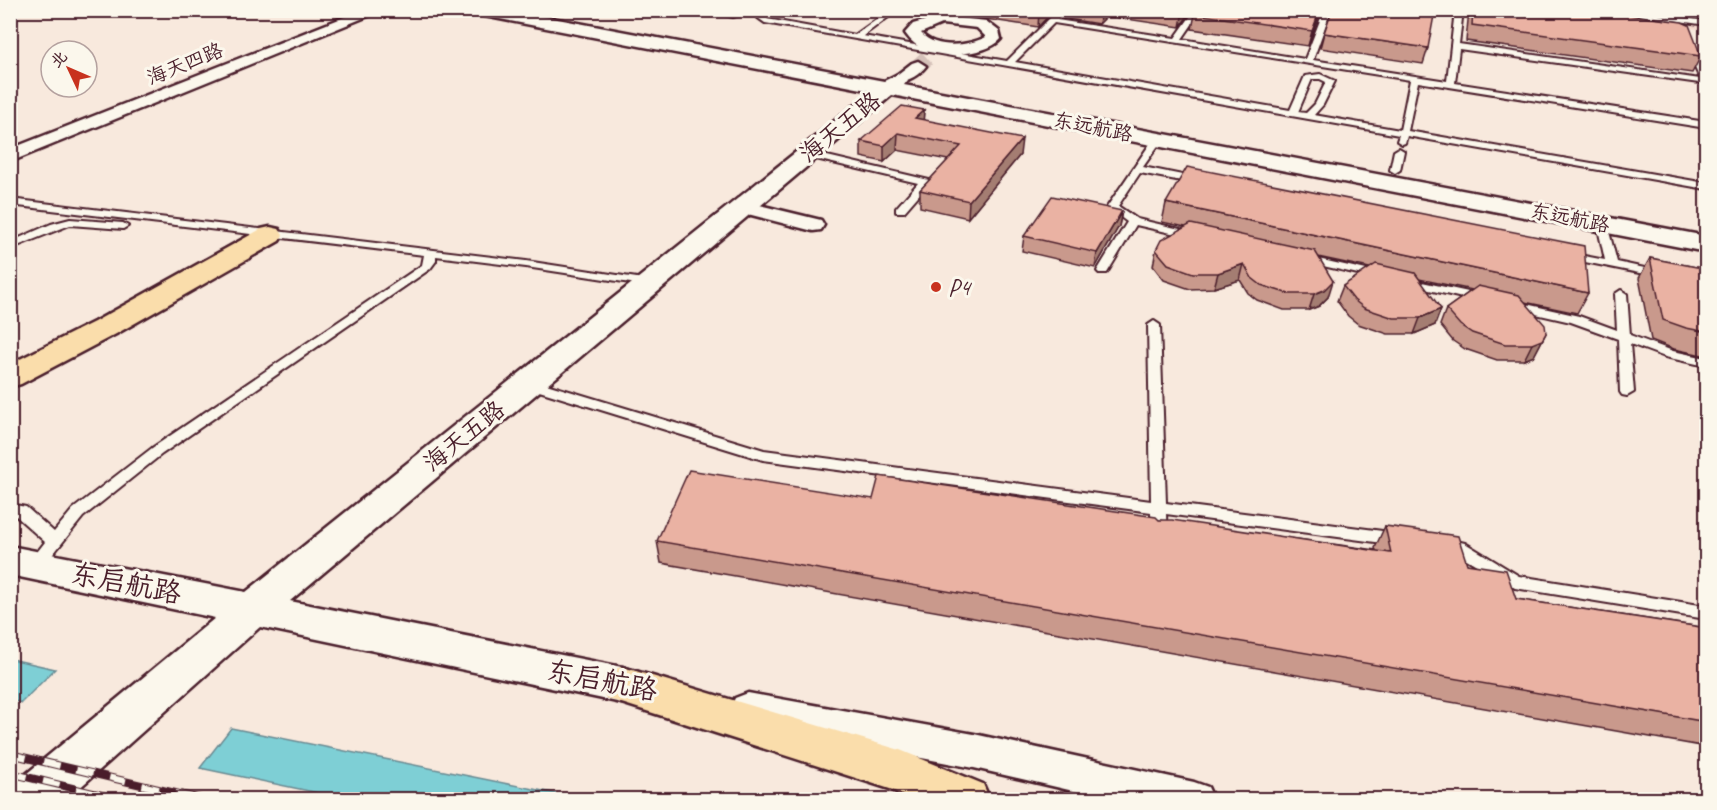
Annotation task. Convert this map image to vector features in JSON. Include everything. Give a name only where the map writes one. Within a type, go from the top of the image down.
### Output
[{"type":"highway","points":[[10,377],[270,235]]},
{"type":"highway","points":[[10,355],[122,297],[212,261],[230,248],[232,239]]},
{"type":"highway","points":[[622,685],[900,771],[966,800]]},
{"type":"street","name":"海天四路","points":[[10,156],[376,10]]},
{"type":"street","name":"东远航路","points":[[479,10],[919,65],[1157,140],[1707,244]]},
{"type":"street","name":"东远航路","points":[[538,10],[919,65],[1400,149],[1707,228]]},
{"type":"street","name":"海天五路","points":[[31,800],[253,609],[806,154],[919,65]]},
{"type":"street","points":[[742,207],[813,225]]},
{"type":"street","name":"东启航路","points":[[34,555],[253,609],[622,685],[975,751],[1194,800]]},
{"type":"lane","points":[[707,10],[733,15],[752,10]]},
{"type":"lane","points":[[771,10],[762,18],[765,21],[857,38],[919,65],[1010,64],[1308,116],[1400,149],[1707,186]]},
{"type":"lane","points":[[857,38],[894,10]]},
{"type":"lane","points":[[1010,64],[1063,10]]},
{"type":"lane","points":[[1177,41],[1199,10]]},
{"type":"lane","points":[[1308,62],[1328,10]]},
{"type":"lane","points":[[1451,85],[1459,10]]},
{"type":"lane","points":[[1609,10],[1707,23]]},
{"type":"lane","points":[[1052,21],[1561,102],[1563,98],[1571,96],[1669,112],[1687,116],[1696,123],[1707,125]]},
{"type":"lane","points":[[1686,38],[1706,82]]},
{"type":"lane","points":[[1456,46],[1706,82]]},
{"type":"lane","points":[[1293,113],[1308,78],[1313,76],[1329,79],[1331,81],[1319,105],[1308,116]]},
{"type":"lane","points":[[1400,149],[1414,79]]},
{"type":"lane","points":[[1157,140],[1112,207],[1133,222],[1203,237]]},
{"type":"lane","points":[[806,154],[925,182],[900,210]]},
{"type":"lane","points":[[1137,170],[1207,183]]},
{"type":"lane","points":[[10,202],[526,264],[650,283]]},
{"type":"lane","points":[[10,246],[54,226],[70,222],[90,222],[232,239]]},
{"type":"lane","points":[[1103,271],[1133,222]]},
{"type":"lane","points":[[1602,224],[1612,265]]},
{"type":"lane","points":[[10,508],[21,511],[34,555],[78,513],[157,451],[426,267],[430,261],[430,253]]},
{"type":"lane","points":[[1554,253],[1675,277]]},
{"type":"lane","points":[[1296,257],[1575,319],[1669,354],[1707,362]]},
{"type":"lane","points":[[1621,294],[1627,392]]},
{"type":"lane","points":[[1154,325],[1159,536]]},
{"type":"lane","points":[[528,383],[763,455],[1412,541]]},
{"type":"lane","points":[[1436,544],[1459,547],[1515,582],[1707,613]]},
{"type":"shaded area","points":[[1559,11],[1706,11],[1706,30]]},
{"type":"water","points":[[11,659],[55,669],[21,703],[11,700]]},
{"type":"water","points":[[231,728],[583,799],[347,799],[200,768]]},
{"type":"building","points":[[1197,10],[1320,10],[1312,31],[1195,14]]},
{"type":"building","points":[[1332,10],[1435,10],[1428,48],[1324,33]]},
{"type":"building","points":[[1473,10],[1591,10],[1682,22],[1689,25],[1701,56],[1472,25]]},
{"type":"building","points":[[902,106],[924,110],[915,118],[1022,139],[969,201],[920,190],[961,146],[898,133],[884,146],[861,141]]},
{"type":"building","points":[[1187,167],[1584,246],[1588,293],[1166,203]]},
{"type":"building","points":[[1052,196],[1122,211],[1097,253],[1024,236]]},
{"type":"building","points":[[1191,224],[1315,251],[1333,281],[1324,290],[1314,294],[1289,294],[1261,285],[1252,278],[1244,264],[1218,273],[1193,273],[1168,264],[1156,250],[1161,240]]},
{"type":"building","points":[[1650,258],[1707,269],[1707,332],[1663,320]]},
{"type":"building","points":[[1376,264],[1415,273],[1441,309],[1420,318],[1394,318],[1364,308],[1343,286]]},
{"type":"building","points":[[1478,286],[1519,295],[1545,325],[1546,333],[1542,340],[1532,344],[1505,344],[1472,333],[1460,325],[1446,309]]},
{"type":"building","points":[[689,470],[873,499],[879,476],[1156,517],[1159,520],[1172,520],[1391,553],[1385,526],[1458,536],[1467,564],[1506,570],[1516,599],[1707,628],[1707,722],[657,541]]},
{"type":"tunnel","points":[[918,66],[927,58]]},
{"type":"railway","points":[[10,754],[205,800]]},
{"type":"railway","points":[[10,773],[122,800]]},
{"type":"place","name":"P4","points":[[936,287]]}]
